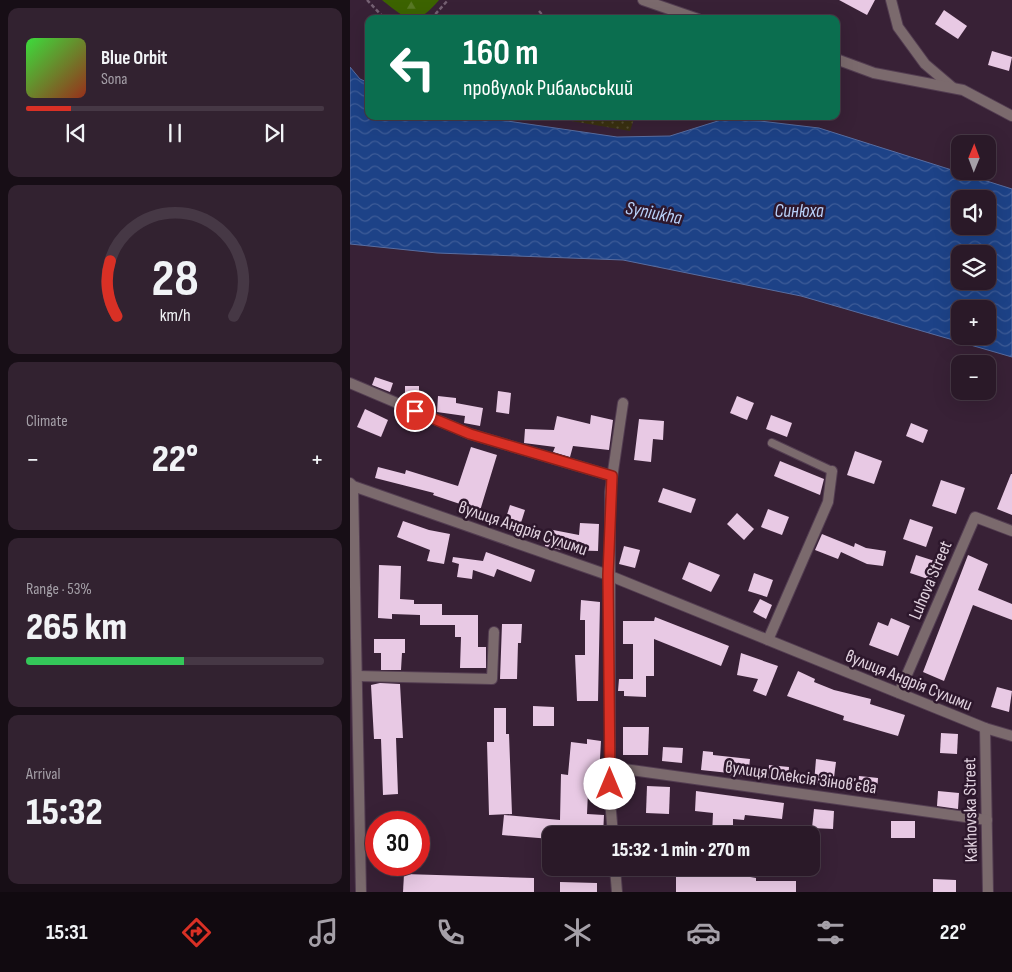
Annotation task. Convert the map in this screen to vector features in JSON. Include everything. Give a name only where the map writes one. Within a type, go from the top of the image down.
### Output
[{"type":"street","points":[[643,0],[686,15]]},
{"type":"street","points":[[891,0],[898,27],[926,64],[953,88]]},
{"type":"street","points":[[840,60],[874,73],[963,90],[1012,116]]},
{"type":"street","points":[[350,383],[470,434],[612,476]]},
{"type":"street","points":[[613,826],[610,767],[608,575],[612,476],[622,403]]},
{"type":"street","points":[[768,640],[828,502],[832,471]]},
{"type":"street","points":[[351,485],[361,892]]},
{"type":"street","name":"вулиця Андрія Сулими","points":[[351,485],[608,575],[985,728],[1012,736]]},
{"type":"street","name":"Luhova Street","points":[[899,693],[975,517],[1012,532]]},
{"type":"street","points":[[357,676],[492,679],[494,632]]},
{"type":"street","name":"Kakhovska Street","points":[[985,728],[988,892]]},
{"type":"street","name":"вулиця Олексія Зіновʼєва","points":[[610,767],[987,820]]},
{"type":"street","points":[[616,876],[617,892]]},
{"type":"lane","points":[[772,443],[832,471]]},
{"type":"path","points":[[367,0],[381,15]]},
{"type":"path","points":[[435,15],[448,0]]},
{"type":"path","points":[[539,11],[542,15]]},
{"type":"green space","points":[[382,0],[439,0],[423,15],[402,15]]},
{"type":"sand","points":[[565,120],[634,120],[630,131]]},
{"type":"water","name":"Синюха","points":[[350,67],[360,79],[365,81],[365,120],[500,120],[617,137],[670,136],[721,120],[760,121],[819,128],[951,170],[951,180],[984,180],[1012,189],[1012,357],[970,345],[996,345],[996,300],[951,300],[951,339],[801,296],[623,260],[437,253],[350,244]]},
{"type":"building","points":[[839,0],[875,0],[867,15]]},
{"type":"building","points":[[944,10],[967,26],[958,39],[935,24]]},
{"type":"building","points":[[992,51],[1012,57],[1009,71],[988,65]]},
{"type":"building","points":[[375,377],[393,383],[390,392],[372,385]]},
{"type":"building","points":[[405,386],[419,386],[419,403],[405,399]]},
{"type":"building","points":[[498,391],[511,393],[509,414],[496,412]]},
{"type":"building","points":[[438,396],[456,398],[456,403],[483,408],[480,426],[464,423],[465,416],[437,412]]},
{"type":"building","points":[[737,396],[754,403],[747,420],[730,413]]},
{"type":"building","points":[[365,409],[388,420],[381,437],[357,427]]},
{"type":"building","points":[[591,415],[613,420],[609,450],[573,446],[570,457],[553,452],[555,447],[524,443],[525,429],[554,430],[557,416],[590,424]]},
{"type":"building","points":[[771,415],[792,423],[787,437],[766,429]]},
{"type":"building","points":[[639,419],[664,421],[663,440],[653,439],[651,462],[634,460]]},
{"type":"building","points":[[911,423],[928,430],[923,443],[906,436]]},
{"type":"building","points":[[471,447],[497,455],[479,514],[462,509],[463,505],[433,495],[434,493],[375,478],[378,467],[405,474],[406,470],[458,486]]},
{"type":"building","points":[[855,451],[882,461],[874,484],[847,475]]},
{"type":"building","points":[[780,461],[824,479],[820,495],[774,476]]},
{"type":"building","points":[[1012,474],[1012,515],[997,509]]},
{"type":"building","points":[[941,480],[965,488],[956,514],[932,506]]},
{"type":"building","points":[[663,488],[696,499],[691,513],[658,502]]},
{"type":"building","points":[[510,505],[525,510],[519,529],[504,524]]},
{"type":"building","points":[[768,509],[789,517],[782,535],[761,527]]},
{"type":"building","points":[[737,513],[754,529],[744,540],[727,524]]},
{"type":"building","points":[[910,519],[933,527],[926,547],[903,539]]},
{"type":"building","points":[[403,521],[429,530],[450,534],[444,564],[427,561],[430,550],[397,537]]},
{"type":"building","points":[[580,523],[599,524],[598,551],[561,550],[545,546],[548,529],[579,535]]},
{"type":"building","points":[[822,534],[854,547],[855,543],[866,548],[886,551],[883,566],[867,564],[841,552],[838,559],[815,550]]},
{"type":"building","points":[[624,546],[640,550],[635,568],[619,564]]},
{"type":"building","points":[[486,552],[535,570],[531,582],[497,569],[494,577],[473,570],[472,579],[457,577],[459,564],[452,562],[453,557],[483,561]]},
{"type":"building","points":[[916,555],[941,563],[934,581],[910,573]]},
{"type":"building","points":[[968,555],[988,564],[978,590],[1012,604],[1012,620],[973,605],[944,681],[923,672]]},
{"type":"building","points":[[689,562],[720,575],[711,592],[682,579]]},
{"type":"building","points":[[379,565],[401,566],[400,599],[414,600],[414,604],[442,604],[442,615],[478,615],[478,647],[486,647],[486,668],[460,668],[461,637],[455,637],[455,625],[420,625],[420,615],[392,614],[392,619],[378,618]]},
{"type":"building","points":[[754,573],[773,580],[767,597],[748,591]]},
{"type":"building","points":[[760,599],[772,605],[766,619],[753,612]]},
{"type":"building","points":[[581,600],[600,602],[598,701],[577,701],[575,655],[585,655],[585,620],[580,620]]},
{"type":"building","points":[[655,617],[729,646],[721,666],[654,639],[654,676],[646,676],[646,697],[624,696],[624,691],[618,691],[619,679],[633,679],[633,644],[623,644],[623,621],[654,621]]},
{"type":"building","points":[[891,618],[910,626],[898,656],[869,645],[878,622],[888,626]]},
{"type":"building","points":[[502,624],[522,624],[521,643],[518,643],[517,679],[500,679]]},
{"type":"building","points":[[374,639],[405,639],[405,653],[402,653],[401,670],[381,670],[381,653],[374,653]]},
{"type":"building","points":[[741,653],[778,666],[766,696],[753,691],[758,679],[737,675]]},
{"type":"building","points":[[798,671],[815,679],[814,682],[834,690],[871,699],[870,704],[905,715],[898,736],[843,720],[844,716],[787,696]]},
{"type":"building","points":[[380,683],[400,684],[403,738],[396,738],[398,794],[383,795],[381,739],[374,739],[371,685]]},
{"type":"building","points":[[997,687],[1012,691],[1009,712],[991,707]]},
{"type":"building","points":[[533,706],[554,707],[554,726],[533,726]]},
{"type":"building","points":[[494,708],[506,708],[506,734],[509,734],[512,814],[489,815],[487,742],[494,742]]},
{"type":"building","points":[[623,727],[649,727],[648,755],[623,755]]},
{"type":"building","points":[[941,733],[958,734],[957,754],[940,753]]},
{"type":"building","points":[[587,739],[601,741],[598,793],[588,792],[587,814],[604,815],[603,826],[542,826],[542,838],[502,835],[504,815],[560,820],[561,774],[568,775],[571,742],[587,744]]},
{"type":"building","points":[[663,747],[683,748],[682,763],[662,761]]},
{"type":"building","points":[[703,751],[713,752],[713,755],[750,759],[748,777],[701,770]]},
{"type":"building","points":[[816,759],[836,762],[833,785],[814,783]]},
{"type":"building","points":[[769,765],[789,767],[788,780],[768,778]]},
{"type":"building","points":[[859,776],[878,778],[877,794],[858,792]]},
{"type":"building","points":[[647,786],[670,787],[669,814],[646,813]]},
{"type":"building","points":[[696,791],[784,803],[782,819],[745,815],[744,820],[733,819],[733,826],[712,826],[713,813],[695,811]]},
{"type":"building","points":[[938,791],[959,793],[958,809],[937,806]]},
{"type":"building","points":[[814,809],[834,811],[833,829],[812,826]]},
{"type":"building","points":[[891,821],[915,821],[915,838],[891,838]]},
{"type":"building","points":[[430,875],[534,878],[534,892],[403,892],[404,876]]},
{"type":"building","points":[[676,876],[744,876],[756,878],[756,881],[796,881],[796,892],[676,892]]},
{"type":"building","points":[[933,879],[956,880],[956,892],[933,892]]},
{"type":"building","points":[[560,882],[597,883],[597,892],[560,892]]},
{"type":"route","points":[[415,411],[470,434],[612,476],[608,575],[610,784]]},
{"type":"water label","name":"Syniukha","points":[[654,212]]}]
